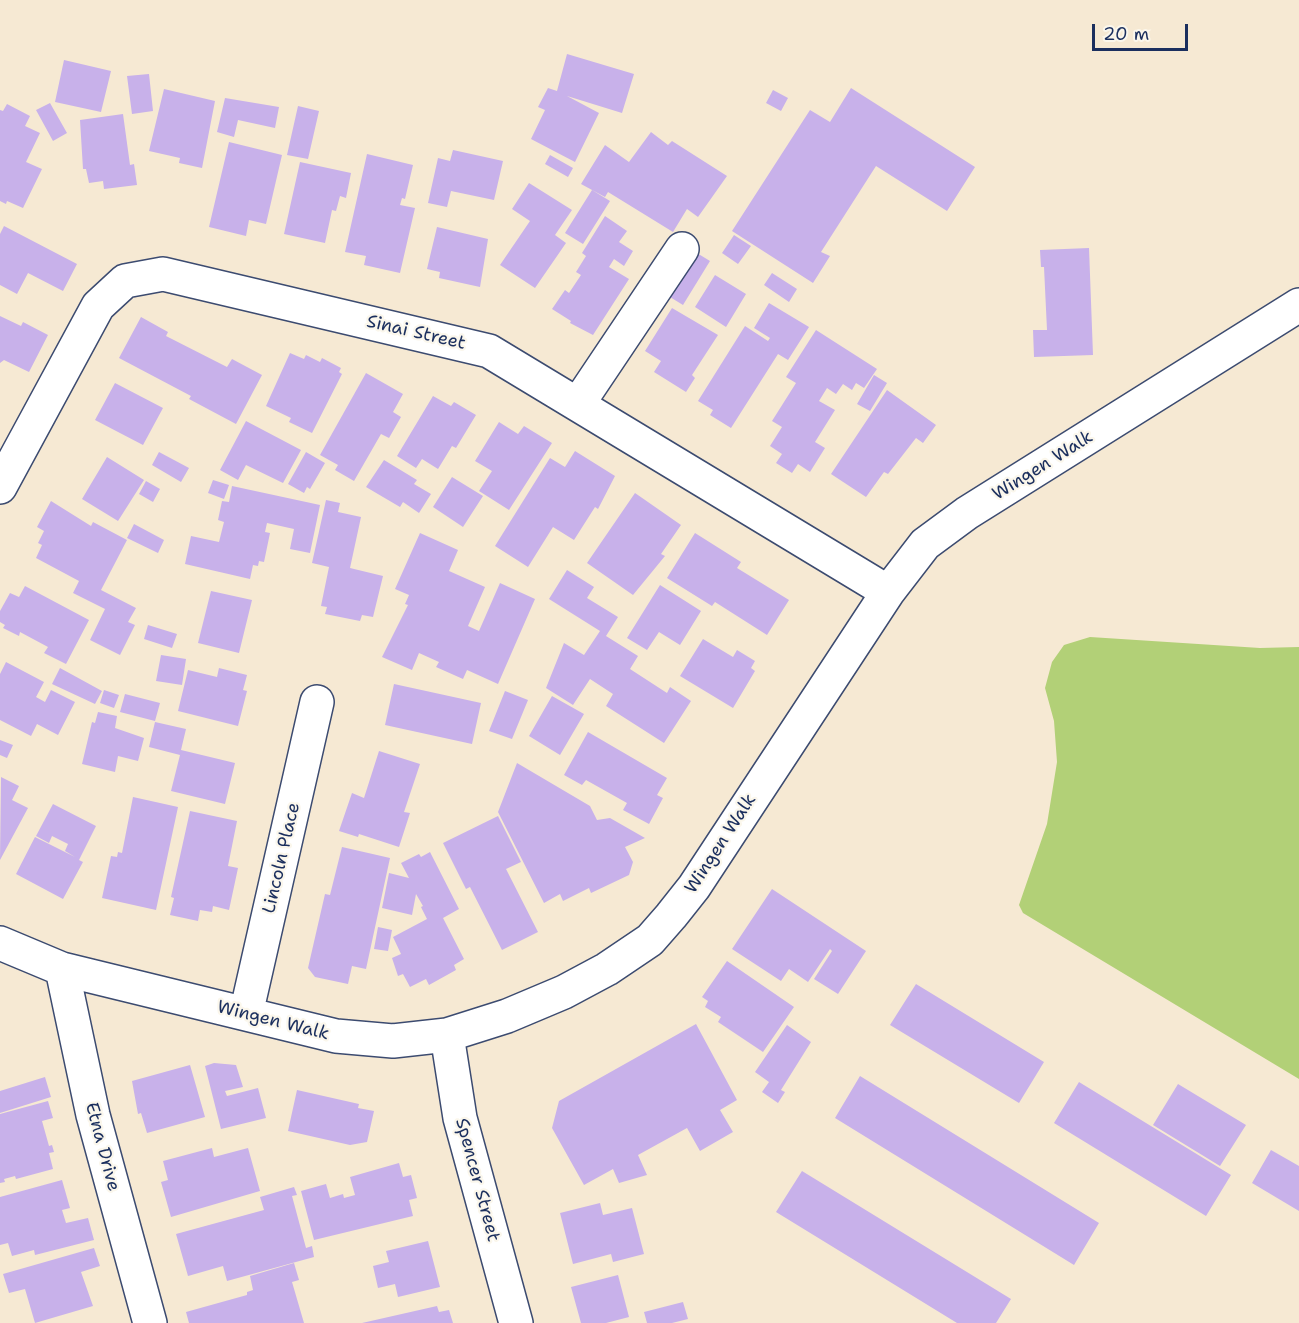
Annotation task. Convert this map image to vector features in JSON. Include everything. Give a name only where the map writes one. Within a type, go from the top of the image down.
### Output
[{"type":"street","points":[[578,404],[682,249]]},
{"type":"street","name":"Sinai Street","points":[[0,487],[98,306],[125,280],[163,274],[489,351],[888,592]]},
{"type":"street","name":"Wingen Walk","points":[[0,943],[62,969],[336,1036],[393,1041],[447,1035],[507,1016],[564,992],[607,969],[650,940],[694,887],[888,592],[925,544],[966,513],[1299,305]]},
{"type":"street","name":"Lincoln Place","points":[[246,1014],[317,702]]},
{"type":"street","name":"Etna Drive","points":[[62,969],[93,1115],[150,1323]]},
{"type":"street","name":"Spencer Street","points":[[447,1035],[460,1118],[516,1323]]},
{"type":"green space","points":[[1090,637],[1260,648],[1299,647],[1299,1079],[1023,913],[1019,905],[1047,824],[1057,762],[1054,721],[1045,688],[1052,662],[1064,645]]},
{"type":"building","points":[[567,54],[634,74],[622,113],[567,96],[599,113],[575,162],[531,139],[545,110],[538,107],[548,88],[557,91]]},
{"type":"building","points":[[64,60],[111,71],[101,112],[55,102]]},
{"type":"building","points":[[149,74],[153,111],[132,114],[127,76]]},
{"type":"building","points":[[851,88],[975,167],[947,211],[876,166],[821,252],[830,256],[813,283],[732,231],[810,110],[830,122]]},
{"type":"building","points":[[164,89],[215,101],[202,168],[179,163],[180,158],[149,151]]},
{"type":"building","points":[[773,90],[788,98],[781,111],[766,103]]},
{"type":"building","points":[[225,98],[279,107],[275,128],[238,120],[234,137],[217,132]]},
{"type":"building","points":[[50,103],[67,133],[53,141],[36,110]]},
{"type":"building","points":[[7,104],[30,116],[25,126],[40,133],[26,162],[42,169],[23,208],[7,201],[6,204],[0,201],[0,110],[3,111]]},
{"type":"building","points":[[298,106],[319,111],[308,159],[287,155]]},
{"type":"building","points":[[123,114],[130,165],[134,164],[137,185],[104,189],[103,181],[89,183],[86,169],[83,169],[80,120]]},
{"type":"building","points":[[651,132],[668,145],[672,141],[727,176],[698,217],[687,209],[673,232],[608,192],[605,197],[581,184],[605,145],[629,162]]},
{"type":"building","points":[[229,142],[282,155],[266,224],[249,220],[246,236],[209,227]]},
{"type":"building","points":[[453,150],[503,161],[494,200],[451,191],[447,207],[428,203],[438,158],[450,161]]},
{"type":"building","points":[[367,154],[413,165],[405,199],[402,198],[400,205],[415,208],[400,273],[364,265],[366,256],[345,252]]},
{"type":"building","points":[[550,155],[573,168],[568,177],[545,164]]},
{"type":"building","points":[[300,162],[351,173],[346,198],[340,196],[336,211],[332,210],[325,243],[284,234]]},
{"type":"building","points":[[529,183],[572,210],[555,235],[566,243],[535,288],[500,265],[530,221],[512,209]]},
{"type":"building","points":[[592,190],[610,201],[583,244],[565,233]]},
{"type":"building","points":[[605,216],[627,231],[619,242],[633,251],[624,266],[614,259],[609,267],[629,279],[593,335],[570,323],[571,321],[552,309],[565,290],[569,293],[581,275],[576,272],[586,256],[582,253]]},
{"type":"building","points":[[4,226],[77,264],[63,291],[28,273],[17,294],[0,285],[0,234]]},
{"type":"building","points":[[437,227],[488,239],[480,287],[439,278],[440,272],[427,269]]},
{"type":"building","points":[[734,235],[751,246],[738,264],[722,253]]},
{"type":"building","points":[[1089,248],[1093,355],[1034,357],[1033,330],[1047,330],[1044,267],[1041,267],[1040,250]]},
{"type":"building","points":[[692,250],[710,261],[683,305],[665,294]]},
{"type":"building","points":[[772,273],[797,289],[789,302],[764,285]]},
{"type":"building","points":[[715,275],[746,294],[726,327],[695,307]]},
{"type":"building","points":[[769,303],[809,327],[788,360],[778,354],[731,428],[710,415],[713,410],[698,401],[745,326],[768,341],[770,338],[754,328]]},
{"type":"building","points":[[672,308],[718,335],[692,375],[695,378],[686,392],[654,372],[661,361],[645,351]]},
{"type":"building","points":[[0,316],[21,326],[23,322],[48,335],[29,372],[4,360],[0,363]]},
{"type":"building","points":[[141,317],[168,332],[166,336],[227,367],[232,359],[262,375],[236,424],[189,399],[191,396],[119,358]]},
{"type":"building","points":[[816,330],[877,369],[864,388],[856,383],[852,390],[843,384],[836,394],[827,388],[819,401],[835,410],[815,442],[825,448],[810,472],[798,464],[792,473],[776,463],[782,454],[770,446],[782,427],[772,421],[796,383],[786,377]]},
{"type":"building","points":[[290,353],[304,359],[306,355],[320,362],[322,358],[341,368],[339,372],[342,374],[312,433],[289,422],[291,418],[266,406]]},
{"type":"building","points":[[366,373],[403,394],[393,412],[401,417],[389,438],[381,434],[354,481],[335,470],[338,465],[320,455]]},
{"type":"building","points":[[874,375],[887,383],[870,411],[857,404]]},
{"type":"building","points":[[115,383],[163,408],[143,445],[95,420]]},
{"type":"building","points":[[887,390],[936,425],[923,443],[916,438],[888,474],[884,472],[866,497],[831,474]]},
{"type":"building","points":[[433,396],[451,406],[454,402],[476,415],[456,448],[452,446],[438,469],[422,459],[416,468],[397,456]]},
{"type":"building","points":[[246,421],[301,450],[283,483],[246,465],[238,480],[220,470]]},
{"type":"building","points":[[499,422],[518,434],[524,426],[552,443],[509,510],[479,491],[492,471],[475,461]]},
{"type":"building","points":[[575,451],[615,476],[598,509],[595,507],[574,540],[553,527],[528,567],[495,546],[550,458],[565,467]]},
{"type":"building","points":[[159,452],[189,468],[181,482],[152,465]]},
{"type":"building","points":[[306,452],[325,463],[310,489],[307,487],[304,493],[288,484]]},
{"type":"building","points":[[107,457],[144,480],[118,521],[82,499]]},
{"type":"building","points":[[384,460],[417,480],[414,484],[431,494],[419,513],[403,502],[400,507],[366,487]]},
{"type":"building","points":[[452,477],[483,496],[463,527],[433,507]]},
{"type":"building","points":[[213,480],[229,485],[224,499],[208,493]]},
{"type":"building","points":[[146,481],[160,489],[153,502],[139,494]]},
{"type":"building","points":[[232,486],[320,505],[310,553],[290,549],[294,529],[267,523],[265,532],[270,533],[264,562],[259,561],[258,566],[253,565],[250,579],[185,564],[191,536],[219,542],[224,522],[218,520],[222,501],[229,502]]},
{"type":"building","points":[[635,493],[681,525],[661,554],[665,556],[633,595],[587,563]]},
{"type":"building","points":[[326,500],[340,503],[338,512],[361,517],[350,568],[383,576],[373,617],[362,615],[360,621],[325,614],[327,607],[321,606],[329,567],[312,563]]},
{"type":"building","points":[[51,501],[91,526],[93,522],[127,540],[101,590],[136,608],[128,622],[135,625],[120,655],[90,640],[105,609],[73,593],[79,581],[36,558],[42,545],[38,543],[44,531],[37,527]]},
{"type":"building","points":[[134,524],[164,540],[158,553],[127,538]]},
{"type":"building","points":[[420,533],[458,550],[449,571],[485,587],[468,626],[479,631],[500,583],[535,599],[498,684],[467,670],[463,679],[436,667],[439,662],[419,653],[412,670],[382,657],[408,605],[405,604],[409,595],[395,589]]},
{"type":"building","points":[[695,533],[741,562],[737,568],[789,600],[767,635],[715,602],[712,606],[667,578]]},
{"type":"building","points":[[567,570],[594,587],[587,598],[618,617],[606,636],[638,656],[630,669],[667,693],[670,687],[691,701],[664,743],[606,706],[613,694],[590,679],[573,705],[546,688],[564,643],[584,655],[600,631],[549,599]]},
{"type":"building","points":[[660,585],[701,611],[680,645],[659,632],[647,650],[627,638]]},
{"type":"building","points":[[25,586],[89,620],[66,664],[44,653],[48,647],[20,632],[19,636],[3,628],[5,625],[0,622],[0,611],[10,593],[19,597]]},
{"type":"building","points":[[211,591],[252,600],[239,653],[198,643]]},
{"type":"building","points":[[148,625],[177,634],[172,648],[144,639]]},
{"type":"building","points":[[703,639],[733,657],[737,650],[755,661],[751,668],[755,671],[733,708],[680,676]]},
{"type":"building","points":[[161,655],[186,659],[182,685],[156,681]]},
{"type":"building","points":[[6,662],[44,682],[36,697],[45,702],[51,690],[75,702],[58,735],[37,724],[31,736],[0,720],[0,674]]},
{"type":"building","points":[[60,668],[102,691],[95,704],[52,684]]},
{"type":"building","points":[[219,668],[247,675],[243,690],[247,691],[238,726],[178,711],[188,670],[217,677]]},
{"type":"building","points":[[394,684],[481,703],[472,744],[385,725]]},
{"type":"building","points":[[104,690],[119,695],[114,708],[100,703]]},
{"type":"building","points":[[505,691],[528,700],[512,739],[489,731]]},
{"type":"building","points":[[125,694],[160,703],[155,721],[120,712]]},
{"type":"building","points":[[552,696],[584,714],[560,755],[529,736]]},
{"type":"building","points":[[98,712],[117,716],[115,728],[144,738],[138,761],[118,756],[115,772],[82,764],[92,722],[95,723]]},
{"type":"building","points":[[155,722],[186,729],[181,750],[235,763],[225,804],[171,791],[180,755],[149,747]]},
{"type":"building","points":[[588,732],[667,778],[657,795],[663,798],[649,824],[623,810],[627,803],[586,780],[582,785],[564,775]]},
{"type":"building","points":[[0,740],[13,745],[7,758],[0,755]]},
{"type":"building","points":[[379,751],[420,764],[404,812],[410,813],[399,847],[359,834],[358,837],[339,831],[352,793],[364,798]]},
{"type":"building","points":[[517,763],[590,806],[597,820],[610,818],[645,838],[625,847],[633,862],[629,875],[591,893],[589,888],[563,901],[560,894],[544,903],[498,812]]},
{"type":"building","points":[[1,777],[19,786],[12,800],[28,808],[0,860]]},
{"type":"building","points":[[133,797],[178,807],[156,910],[102,898],[111,856],[117,857],[118,852],[122,853]]},
{"type":"building","points":[[53,804],[96,826],[79,860],[83,862],[63,899],[16,874],[35,837],[75,857],[65,851],[68,844],[52,836],[49,843],[36,836]]},
{"type":"building","points":[[190,811],[237,821],[228,866],[238,868],[229,910],[213,906],[212,912],[200,910],[198,921],[170,915],[174,898],[171,897]]},
{"type":"building","points":[[498,816],[521,862],[506,869],[538,932],[502,950],[470,887],[466,889],[443,843]]},
{"type":"building","points":[[342,847],[390,858],[366,969],[352,966],[348,984],[315,977],[308,968],[325,894],[330,895]]},
{"type":"building","points":[[430,852],[459,909],[443,918],[464,959],[454,965],[456,970],[429,985],[426,979],[410,987],[403,974],[398,976],[392,958],[401,954],[393,937],[427,919],[421,907],[423,906],[416,894],[412,915],[382,908],[389,873],[409,878],[401,863],[419,854],[421,857]]},
{"type":"building","points":[[772,889],[866,951],[838,994],[814,979],[832,951],[830,949],[808,982],[789,969],[781,981],[732,949]]},
{"type":"building","points":[[378,927],[392,930],[388,951],[374,949]]},
{"type":"building","points":[[727,961],[794,1007],[763,1052],[718,1022],[721,1017],[705,1007],[708,1001],[702,997]]},
{"type":"building","points":[[916,984],[1044,1062],[1019,1103],[890,1025]]},
{"type":"building","points":[[696,1024],[737,1100],[720,1110],[733,1132],[700,1151],[687,1128],[638,1155],[647,1175],[619,1183],[613,1169],[584,1185],[552,1128],[559,1101]]},
{"type":"building","points":[[787,1025],[811,1042],[781,1090],[785,1092],[778,1103],[762,1092],[769,1082],[755,1072]]},
{"type":"building","points":[[214,1063],[236,1065],[243,1087],[225,1091],[227,1096],[258,1088],[266,1118],[221,1129],[205,1066]]},
{"type":"building","points":[[190,1065],[205,1117],[147,1133],[141,1113],[138,1114],[132,1081]]},
{"type":"building","points":[[860,1076],[1099,1223],[1074,1265],[835,1118]]},
{"type":"building","points":[[45,1077],[51,1097],[0,1113],[0,1091]]},
{"type":"building","points":[[1079,1082],[1231,1175],[1206,1216],[1054,1123]]},
{"type":"building","points":[[1178,1084],[1246,1125],[1220,1166],[1153,1125]]},
{"type":"building","points":[[297,1090],[359,1104],[358,1108],[374,1111],[367,1142],[350,1145],[288,1131]]},
{"type":"building","points":[[48,1101],[53,1118],[42,1121],[49,1146],[52,1145],[54,1152],[49,1153],[53,1169],[16,1179],[15,1176],[4,1179],[5,1182],[0,1183],[0,1114]]},
{"type":"building","points":[[212,1148],[214,1157],[248,1148],[260,1191],[171,1217],[161,1182],[168,1180],[163,1161]]},
{"type":"building","points":[[1271,1150],[1299,1166],[1299,1211],[1252,1183]]},
{"type":"building","points":[[399,1163],[403,1177],[411,1175],[417,1198],[409,1200],[413,1216],[314,1240],[301,1191],[326,1184],[330,1198],[343,1194],[344,1198],[355,1195],[350,1177]]},
{"type":"building","points":[[802,1171],[1011,1299],[996,1323],[957,1323],[776,1212]]},
{"type":"building","points":[[62,1180],[70,1208],[62,1210],[66,1223],[88,1218],[94,1240],[35,1255],[34,1250],[12,1256],[8,1243],[0,1245],[0,1197]]},
{"type":"building","points":[[294,1187],[297,1195],[292,1196],[306,1248],[312,1246],[314,1257],[227,1281],[223,1266],[188,1276],[176,1234],[264,1210],[260,1197]]},
{"type":"building","points":[[600,1203],[603,1215],[632,1208],[644,1254],[613,1262],[611,1254],[573,1264],[560,1213]]},
{"type":"building","points":[[428,1241],[440,1287],[398,1297],[395,1284],[378,1288],[373,1266],[389,1262],[386,1251]]},
{"type":"building","points":[[94,1248],[100,1266],[81,1272],[93,1306],[35,1323],[25,1289],[9,1293],[3,1274]]},
{"type":"building","points":[[294,1263],[299,1280],[292,1282],[304,1323],[189,1323],[186,1312],[247,1295],[247,1292],[253,1290],[250,1276]]},
{"type":"building","points":[[618,1275],[629,1317],[606,1323],[581,1323],[571,1287]]},
{"type":"building","points":[[683,1302],[688,1319],[672,1323],[647,1323],[644,1312]]},
{"type":"building","points":[[437,1306],[439,1312],[449,1310],[453,1323],[362,1323]]}]
